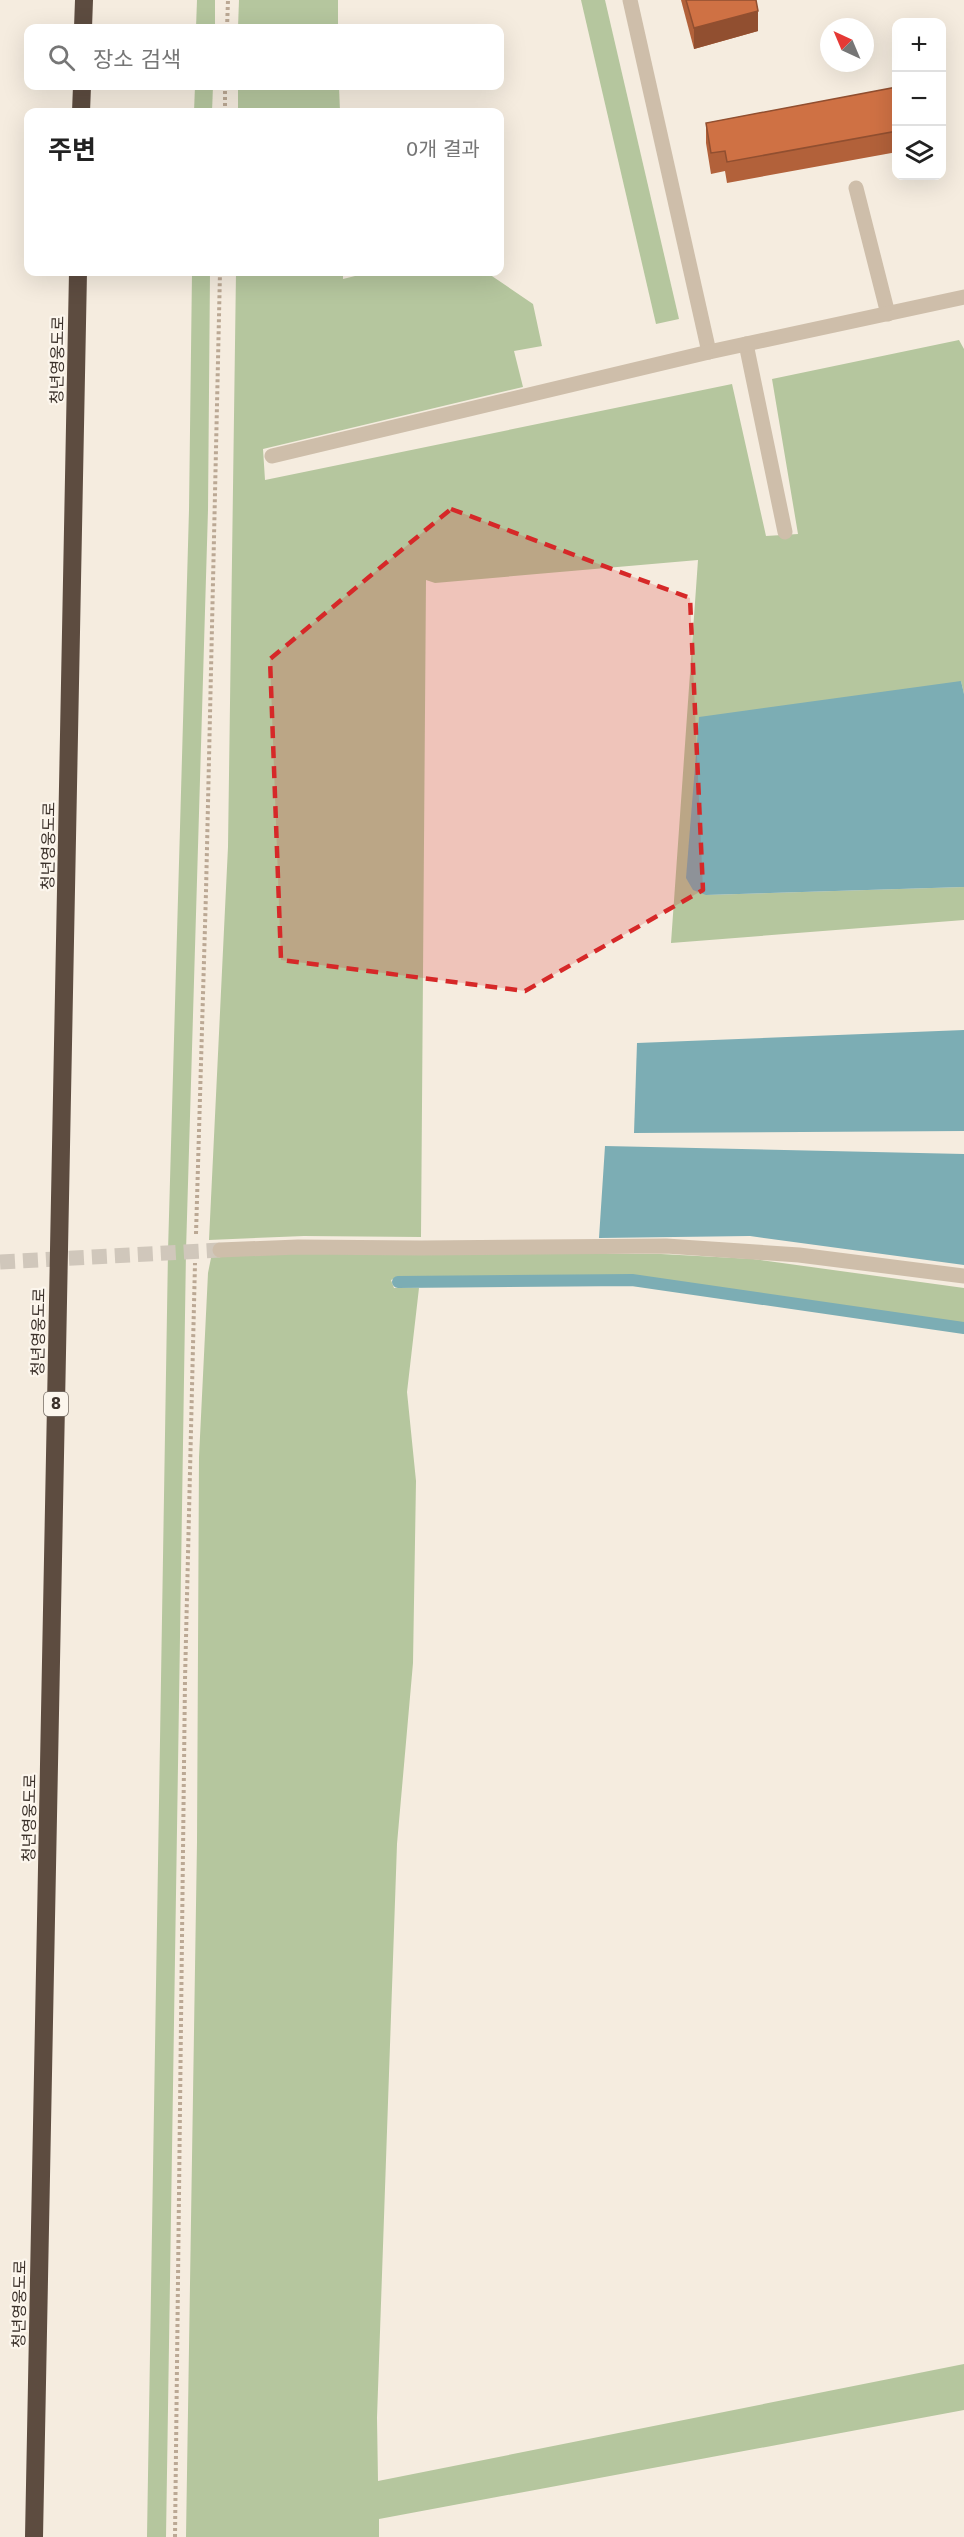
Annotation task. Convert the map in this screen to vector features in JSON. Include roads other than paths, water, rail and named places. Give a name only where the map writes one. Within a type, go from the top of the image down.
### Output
[{"type":"highway","points":[[83,24],[84,0]]},
{"type":"highway","points":[[81,108],[82,90]]},
{"type":"highway","name":"청년영웅도로","points":[[34,2537],[78,276]]},
{"type":"street","points":[[630,0],[709,352]]},
{"type":"street","points":[[856,188],[888,314]]},
{"type":"street","points":[[272,456],[709,352],[964,297]]},
{"type":"street","points":[[746,344],[785,532]]},
{"type":"street","points":[[220,1250],[298,1246],[421,1248],[666,1246],[799,1255],[964,1276]]},
{"type":"water","points":[[961,681],[964,694],[964,887],[706,895],[693,890],[686,878],[699,717]]},
{"type":"water","points":[[964,1030],[964,1131],[634,1133],[637,1043]]},
{"type":"water","points":[[605,1146],[964,1154],[964,1265],[750,1236],[599,1238]]},
{"type":"waterway","points":[[398,1282],[632,1280],[964,1328]]},
{"type":"tunnel","points":[[0,1262],[220,1250]]}]
